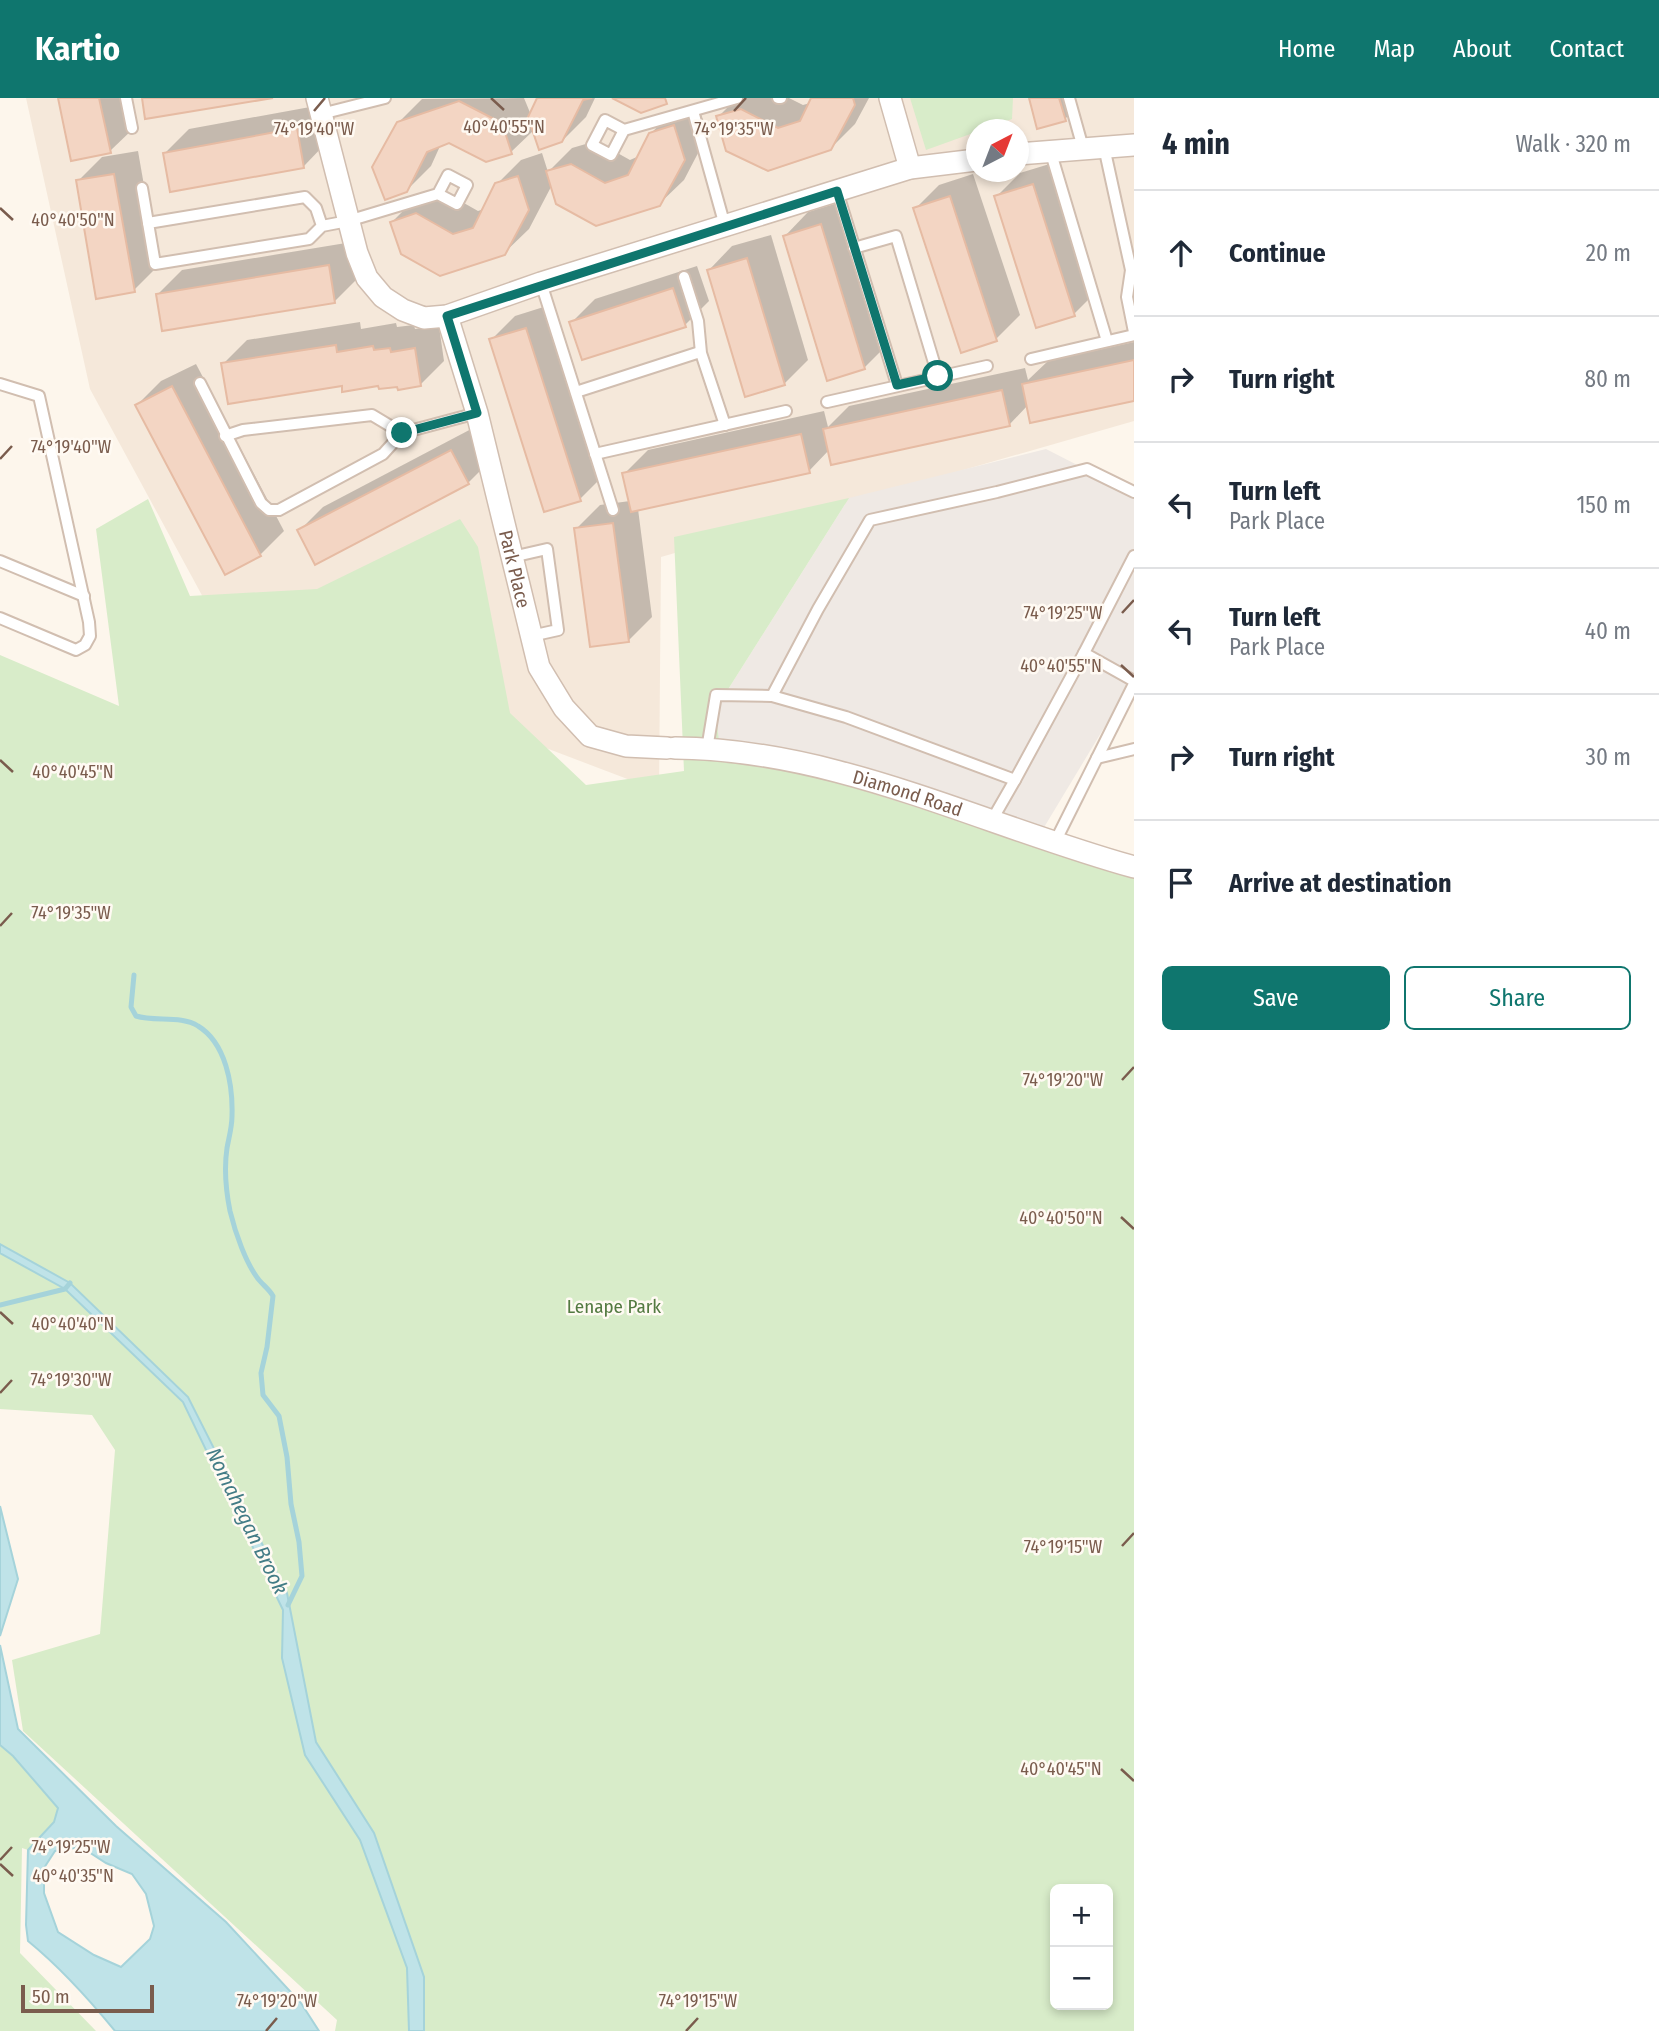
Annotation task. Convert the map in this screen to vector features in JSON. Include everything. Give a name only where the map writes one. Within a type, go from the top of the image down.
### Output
[{"type":"street","points":[[890,98],[910,168]]},
{"type":"street","points":[[319,106],[348,221],[367,278],[383,297],[403,310],[424,318],[447,316],[910,168],[966,161]]},
{"type":"street","points":[[1029,153],[1134,145]]},
{"type":"street","name":"Park Place","points":[[447,316],[477,413],[539,667],[564,708],[590,736],[626,746],[671,748]]},
{"type":"street","name":"Diamond Road","points":[[671,748],[746,752],[823,768],[914,794],[1134,867]]},
{"type":"lane","points":[[126,98],[132,128]]},
{"type":"lane","points":[[319,106],[385,98]]},
{"type":"lane","points":[[624,130],[737,98]]},
{"type":"lane","points":[[1031,359],[1134,334],[1127,297],[1131,270],[1094,148],[1069,98]]},
{"type":"lane","points":[[693,111],[725,226]]},
{"type":"lane","points":[[1050,150],[1107,341]]},
{"type":"lane","points":[[142,188],[155,264],[309,239],[322,226],[438,194]]},
{"type":"lane","points":[[837,191],[897,385]]},
{"type":"lane","points":[[148,223],[305,197],[316,208],[322,226]]},
{"type":"lane","points":[[853,248],[896,236],[938,376]]},
{"type":"lane","points":[[684,277],[698,321],[700,352],[726,425]]},
{"type":"lane","points":[[541,284],[613,510]]},
{"type":"lane","points":[[576,392],[700,352]]},
{"type":"lane","points":[[827,402],[987,366]]},
{"type":"lane","points":[[200,383],[261,503],[269,510],[279,510],[383,454],[402,433],[477,413]]},
{"type":"lane","points":[[0,384],[39,396],[84,596],[90,636],[85,645],[76,650],[0,618]]},
{"type":"lane","points":[[595,454],[786,411]]},
{"type":"lane","points":[[225,436],[243,430],[372,415],[402,433]]},
{"type":"lane","points":[[772,696],[818,609],[870,520],[1087,469],[1134,492]]},
{"type":"lane","points":[[512,557],[547,550],[558,630],[531,636]]},
{"type":"lane","points":[[992,820],[1134,556]]},
{"type":"lane","points":[[0,561],[84,596]]},
{"type":"lane","points":[[1055,842],[1134,682],[1084,653]]},
{"type":"lane","points":[[707,749],[716,695],[772,696],[846,717],[1015,780]]},
{"type":"lane","points":[[1097,758],[1134,750]]},
{"type":"shaded area","points":[[26,98],[1134,98],[1134,421],[661,557],[659,791],[217,623],[90,389]]},
{"type":"shaded area","points":[[1046,449],[1134,494],[1134,678],[1034,844],[769,761],[720,756],[715,710],[849,498]]},
{"type":"green space","points":[[910,98],[1013,98],[1012,119],[966,119],[966,136],[926,150]]},
{"type":"green space","name":"Lenape Park","points":[[849,498],[715,710],[721,756],[769,761],[1034,844],[1134,872],[1134,2031],[335,2031],[337,2020],[23,1731],[12,1660],[100,1634],[115,1450],[92,1415],[0,1409],[0,655],[119,706],[96,529],[148,499],[190,596],[317,589],[460,519],[478,547],[510,713],[586,785],[684,771],[674,537]]},
{"type":"green space","points":[[0,1745],[13,1756],[58,1808],[54,1822],[28,1850],[22,1848],[20,1953],[96,2031],[0,2031]]},
{"type":"water","name":"Nomahegan Brook","points":[[0,1244],[70,1283],[188,1397],[287,1593],[316,1742],[374,1833],[424,1977],[424,2031],[409,2031],[407,1968],[360,1840],[305,1755],[282,1658],[283,1610],[183,1402],[65,1289],[0,1253]]},
{"type":"water","points":[[0,1506],[18,1579],[0,1636]]},
{"type":"water","points":[[0,1645],[18,1729],[116,1826],[226,1922],[301,2003],[319,2031],[115,2031],[74,1984],[28,1941],[28,1850],[54,1822],[58,1808],[13,1756],[0,1745]],"holes":[[[81,1847],[106,1863],[132,1874],[146,1894],[154,1926],[150,1939],[121,1967],[94,1955],[58,1932],[44,1893],[44,1868],[55,1851]]]},
{"type":"building","points":[[58,98],[99,98],[111,153],[71,161]]},
{"type":"building","points":[[142,98],[273,98],[145,119]]},
{"type":"building","points":[[537,98],[592,98],[583,100],[562,142],[539,150],[528,117]]},
{"type":"building","points":[[612,98],[665,98],[667,104],[641,113]]},
{"type":"building","points":[[811,98],[853,98],[855,105],[831,150],[768,171],[726,151],[716,116],[741,109],[778,128],[800,121]]},
{"type":"building","points":[[1029,98],[1059,98],[1066,121],[1037,129]]},
{"type":"building","points":[[459,101],[502,123],[512,154],[486,162],[449,143],[427,152],[407,192],[385,200],[372,167],[397,122]]},
{"type":"building","points":[[674,125],[685,160],[660,206],[596,226],[556,204],[546,171],[571,164],[605,183],[628,175],[649,133]]},
{"type":"building","points":[[297,128],[304,168],[170,192],[163,153]]},
{"type":"building","points":[[114,174],[135,292],[96,299],[76,180]]},
{"type":"building","points":[[518,176],[529,210],[505,255],[440,276],[401,254],[390,222],[416,213],[453,234],[473,228],[495,183]]},
{"type":"building","points":[[1033,184],[1075,316],[1036,328],[994,196]]},
{"type":"building","points":[[950,196],[997,341],[961,353],[913,208]]},
{"type":"building","points":[[821,224],[865,369],[827,381],[783,236]]},
{"type":"building","points":[[747,258],[785,385],[745,397],[707,270]]},
{"type":"building","points":[[329,265],[335,303],[162,331],[156,294]]},
{"type":"building","points":[[673,288],[686,327],[582,360],[569,322]]},
{"type":"building","points":[[526,328],[581,501],[544,512],[489,339]]},
{"type":"building","points":[[336,345],[337,352],[373,346],[374,350],[390,348],[391,352],[415,348],[421,386],[398,390],[397,387],[379,389],[378,386],[342,392],[342,386],[228,404],[221,363]]},
{"type":"building","points":[[1134,360],[1134,401],[1030,423],[1022,384]]},
{"type":"building","points":[[172,386],[261,556],[225,575],[135,405]]},
{"type":"building","points":[[1002,390],[1010,426],[831,465],[823,429]]},
{"type":"building","points":[[801,434],[810,473],[631,512],[622,473]]},
{"type":"building","points":[[451,450],[469,484],[315,565],[297,530]]},
{"type":"building","points":[[613,523],[629,642],[590,647],[574,528]]},
{"type":"waterway","name":"Nomahegan Brook","points":[[134,975],[131,1007],[136,1016],[184,1021],[198,1026],[208,1033],[215,1043],[229,1078],[232,1120],[226,1171],[230,1211],[250,1265],[273,1296],[261,1373],[263,1395],[279,1416],[299,1542],[302,1576],[288,1605]]},
{"type":"waterway","points":[[0,1305],[65,1289],[70,1283]]},
{"type":"route","points":[[402,433],[477,413],[447,316],[837,191],[897,385],[938,376]]}]
